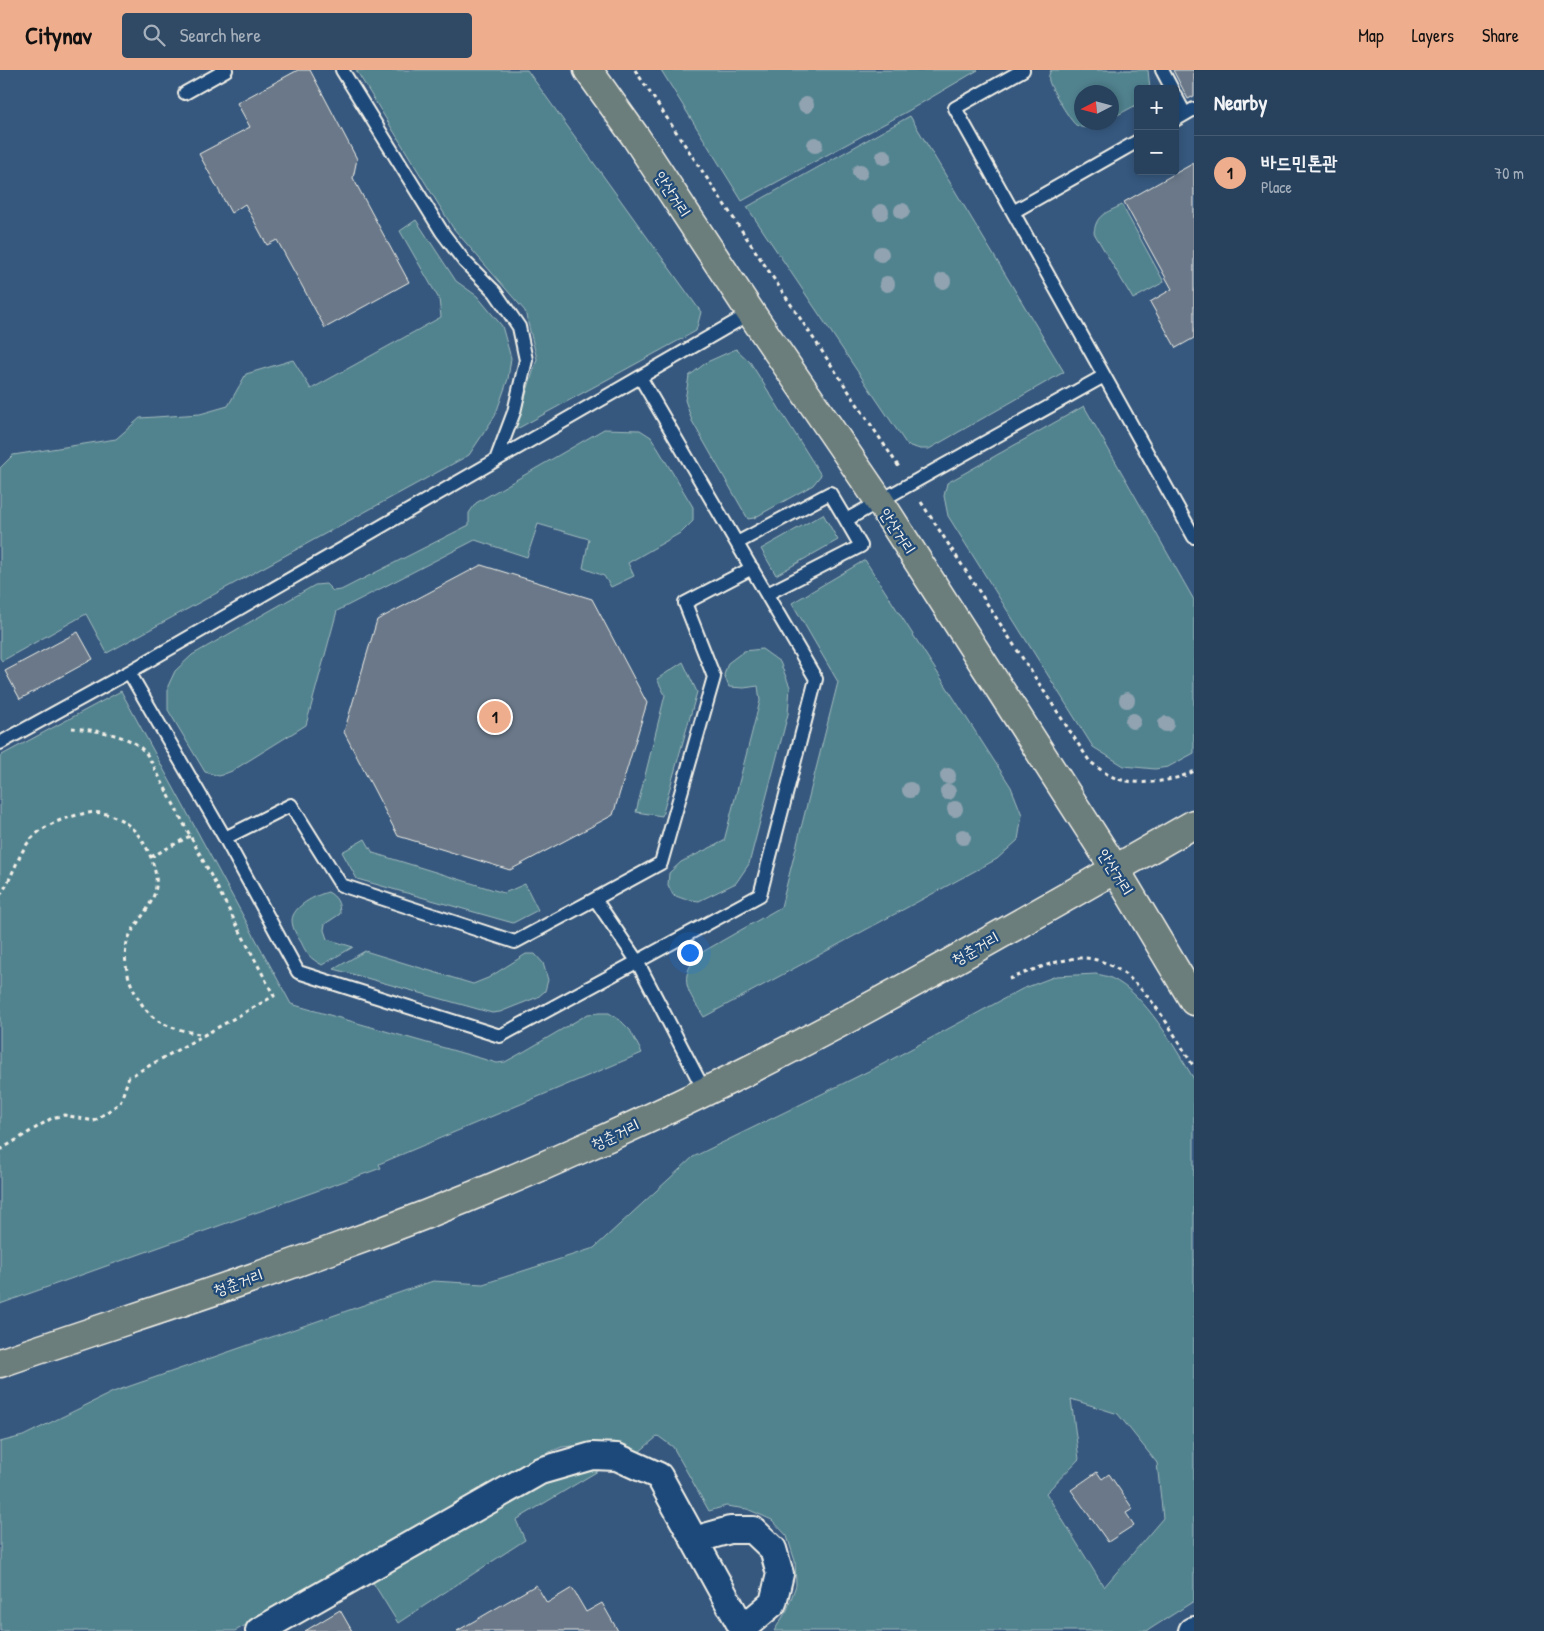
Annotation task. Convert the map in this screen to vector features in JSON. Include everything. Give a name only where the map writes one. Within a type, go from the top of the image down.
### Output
[{"type":"main road","name":"안산거리","points":[[588,70],[635,136],[751,313],[880,502],[1115,869],[1194,1000]]},
{"type":"main road","name":"청춘거리","points":[[0,1363],[331,1251],[442,1208],[591,1145],[704,1092],[818,1035],[1194,824]]},
{"type":"street","points":[[259,1631],[540,1471],[592,1456],[616,1457],[659,1476],[743,1630],[773,1603],[780,1574],[773,1549],[753,1530],[730,1530],[694,1540]]},
{"type":"lane","points":[[185,93],[226,70]]},
{"type":"lane","points":[[342,70],[442,232],[464,261],[495,292],[519,327],[526,360],[514,412],[496,460]]},
{"type":"lane","points":[[1023,70],[955,108],[1194,537]]},
{"type":"lane","points":[[1162,70],[1170,85]]},
{"type":"lane","points":[[1179,103],[1185,115]]},
{"type":"lane","points":[[1013,212],[1134,143]]},
{"type":"lane","points":[[0,743],[129,672],[751,313]]},
{"type":"lane","points":[[129,672],[226,838],[298,972],[500,1036],[760,895],[816,679],[640,376]]},
{"type":"lane","points":[[846,520],[1104,376]]},
{"type":"lane","points":[[737,543],[830,493],[846,520],[861,546],[767,594]]},
{"type":"lane","points":[[226,838],[291,806],[341,885],[514,942],[661,863],[714,677],[685,603],[752,568]]},
{"type":"lane","points":[[595,899],[637,961],[704,1092]]},
{"type":"path","points":[[635,70],[910,484],[1090,762],[1114,778],[1146,784],[1183,777],[1194,771]]},
{"type":"path","points":[[0,1150],[52,1118],[64,1115],[94,1121],[120,1103],[129,1077],[274,996],[152,763],[142,748],[103,731],[66,728]]},
{"type":"path","points":[[0,895],[31,838],[46,827],[63,819],[82,814],[99,812],[115,816],[134,830],[144,843],[151,857],[156,879],[153,899],[128,937],[125,956],[127,971],[135,992],[145,1008],[160,1022],[204,1035]]},
{"type":"path","points":[[151,857],[190,836]]},
{"type":"path","points":[[1009,979],[1047,965],[1078,958],[1099,960],[1115,967],[1135,983],[1157,1010],[1194,1067]]},
{"type":"green space","points":[[356,70],[527,70],[701,312],[696,331],[515,430],[537,359],[525,311],[453,228]]},
{"type":"green space","points":[[661,70],[978,70],[908,111],[742,201]]},
{"type":"green space","points":[[1051,70],[1148,70],[1150,85],[1134,85],[1134,106],[1119,114],[1119,85],[1074,85],[1074,124],[1057,98],[1049,81]]},
{"type":"green space","points":[[910,116],[1064,372],[929,449],[920,449],[907,445],[747,207]]},
{"type":"green space","points":[[1122,205],[1164,282],[1133,299],[1094,233],[1097,222],[1103,215]]},
{"type":"green space","points":[[416,220],[456,281],[477,296],[502,326],[511,358],[508,379],[495,416],[469,455],[107,653],[86,614],[2,661],[0,658],[0,468],[13,455],[116,439],[140,418],[200,414],[228,406],[246,374],[293,360],[311,389],[441,317],[439,299],[400,231]]},
{"type":"green space","points":[[736,349],[750,362],[821,475],[813,485],[754,518],[748,519],[692,421],[685,400],[689,376],[707,362]]},
{"type":"green space","points":[[1084,406],[1194,600],[1194,753],[1168,767],[1155,769],[1124,766],[1093,747],[948,516],[944,496],[947,483]]},
{"type":"green space","points":[[604,429],[640,430],[651,437],[693,507],[693,521],[682,532],[628,563],[634,576],[611,587],[604,576],[583,568],[589,539],[538,524],[527,557],[475,540],[337,611],[306,725],[232,771],[219,776],[205,772],[168,710],[168,686],[175,671],[192,655],[315,585],[326,584],[333,591],[341,590],[469,525],[469,513],[476,503]]},
{"type":"green space","points":[[823,514],[838,540],[776,575],[761,549]]},
{"type":"green space","points":[[865,560],[1011,787],[1022,815],[1018,840],[997,859],[704,1017],[687,986],[688,971],[699,954],[781,907],[838,682],[792,603]]},
{"type":"green space","points":[[762,649],[780,662],[790,687],[788,714],[749,864],[736,883],[699,901],[684,899],[673,895],[668,885],[669,873],[681,862],[724,841],[760,701],[758,686],[744,688],[729,687],[724,675],[728,663],[744,651]]},
{"type":"green space","points":[[683,662],[697,692],[662,816],[636,812],[665,695],[657,679]]},
{"type":"green space","points":[[121,691],[291,1004],[497,1063],[505,1062],[588,1014],[609,1013],[630,1030],[642,1053],[379,1164],[381,1168],[0,1304],[0,756]]},
{"type":"green space","points":[[365,839],[373,853],[504,893],[525,884],[538,910],[513,923],[357,879],[342,852]]},
{"type":"green space","points":[[328,892],[337,901],[340,914],[325,924],[324,930],[327,939],[353,947],[322,965],[307,953],[295,932],[292,920],[296,910],[301,906],[312,898]]},
{"type":"green space","points":[[365,951],[473,984],[488,978],[526,954],[535,954],[543,963],[548,980],[545,991],[538,997],[500,1012],[492,1013],[334,969]]},
{"type":"green space","points":[[1096,974],[1109,977],[1124,986],[1136,996],[1158,1023],[1194,1079],[1194,1601],[1147,1631],[774,1631],[787,1610],[796,1585],[795,1561],[787,1536],[772,1520],[747,1509],[726,1506],[709,1511],[673,1447],[658,1436],[639,1452],[614,1442],[562,1447],[528,1461],[334,1577],[235,1631],[0,1631],[0,1442],[23,1436],[113,1392],[433,1281],[483,1284],[594,1248],[693,1157],[883,1064],[1022,989],[1056,976]],"holes":[[[1071,1399],[1118,1414],[1157,1463],[1163,1518],[1104,1587],[1046,1493],[1079,1459]]]},
{"type":"green space","points":[[608,1465],[516,1520],[525,1540],[398,1623],[372,1581],[555,1478]]},
{"type":"building","points":[[298,70],[310,70],[357,159],[353,178],[409,282],[325,328],[277,240],[267,245],[245,204],[231,213],[199,154],[250,127],[237,103]]},
{"type":"building","points":[[1173,70],[1194,70],[1194,96],[1188,99]]},
{"type":"building","points":[[1194,163],[1194,338],[1176,348],[1150,302],[1172,289],[1124,202],[1172,175],[1179,175],[1179,171]]},
{"type":"building","points":[[481,565],[592,599],[647,703],[613,815],[510,870],[398,836],[344,732],[377,620]]},
{"type":"building","points":[[78,632],[93,659],[20,699],[5,671]]},
{"type":"building","points":[[1097,1472],[1102,1479],[1109,1474],[1133,1509],[1126,1513],[1134,1525],[1108,1542],[1071,1490]]},
{"type":"building","points":[[536,1585],[547,1603],[572,1588],[586,1612],[602,1603],[618,1631],[457,1631]]},
{"type":"building","points":[[340,1610],[352,1631],[305,1631]]},
{"type":"place","name":"바드민톤관","points":[[495,717]]}]
